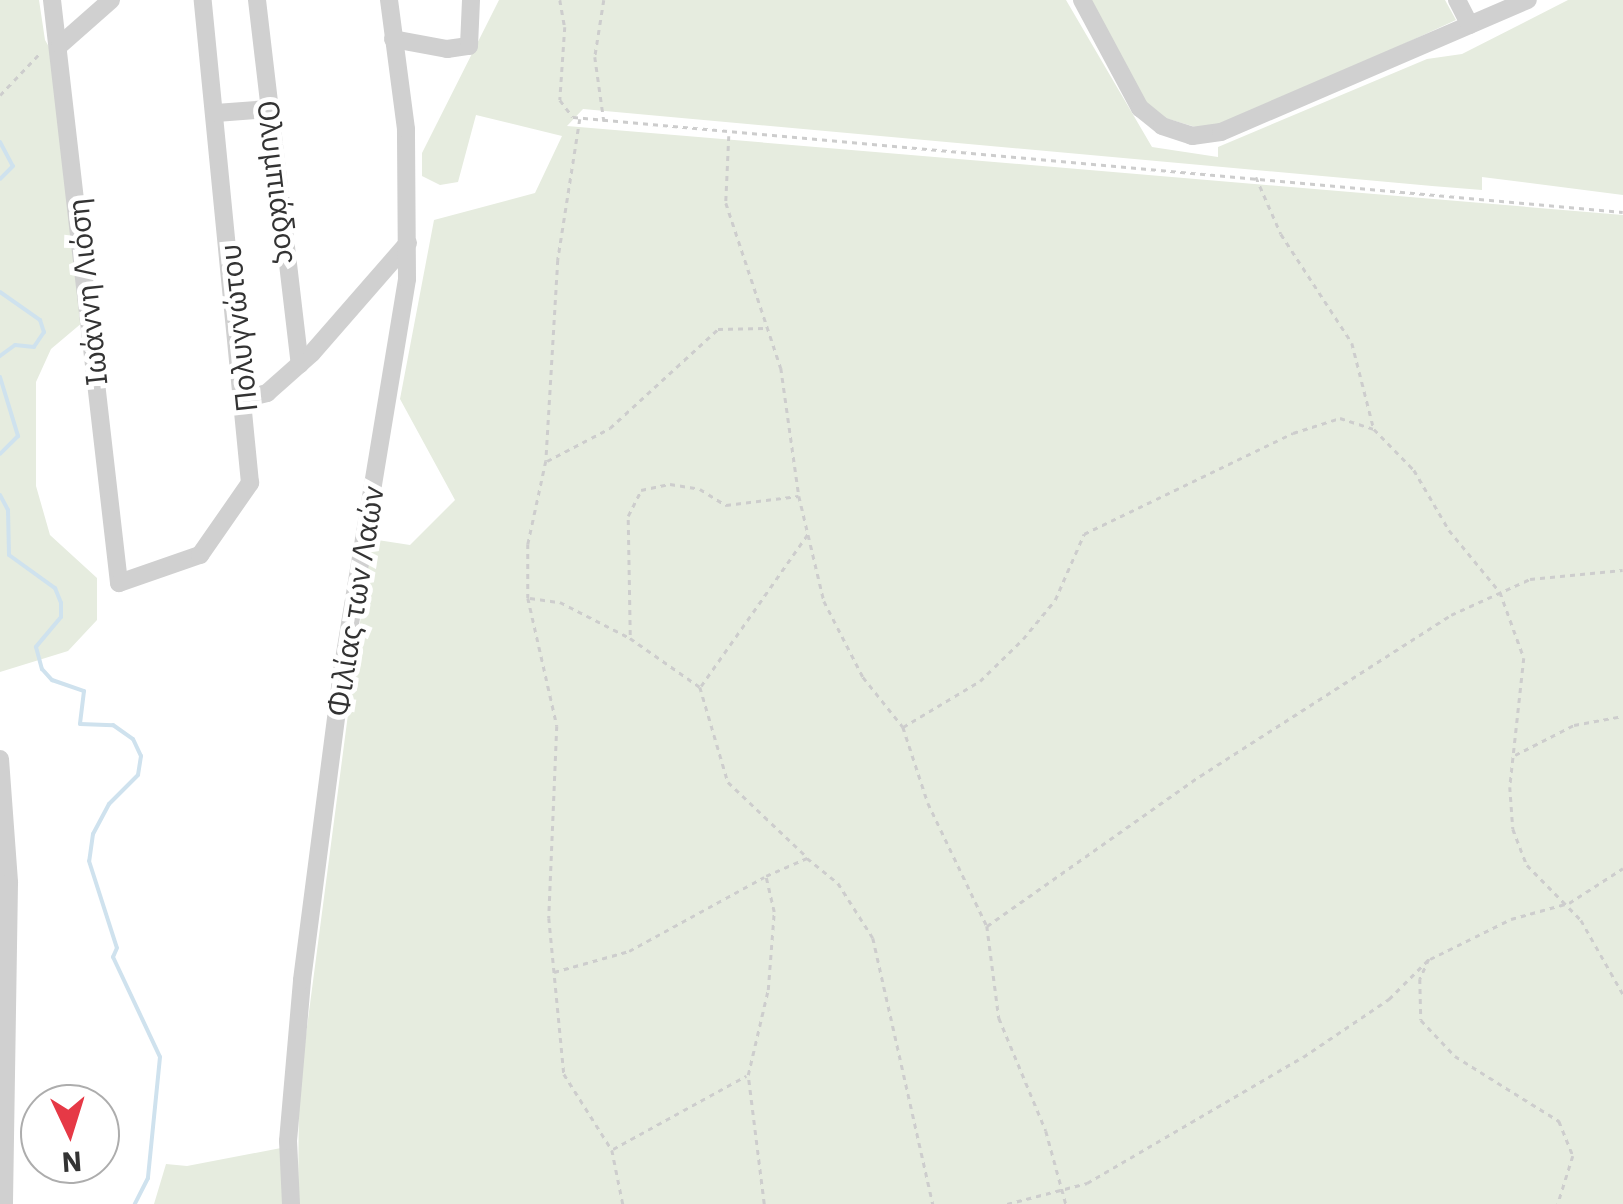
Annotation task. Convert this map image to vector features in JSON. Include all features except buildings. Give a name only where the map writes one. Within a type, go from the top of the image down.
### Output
[{"type":"street","name":"Ιωάννη Λιόση","points":[[52,0],[119,584]]},
{"type":"street","points":[[60,45],[111,0]]},
{"type":"street","name":"Πολυγνώτου","points":[[119,584],[200,555],[245,493],[251,474],[203,0]]},
{"type":"street","name":"Ολυμπιάδος","points":[[257,0],[300,364]]},
{"type":"street","name":"Φιλίας των Λαών","points":[[291,1204],[288,1141],[302,980],[408,244],[406,129],[389,0]]},
{"type":"street","points":[[393,39],[447,49],[469,46],[471,0]]},
{"type":"street","points":[[1082,0],[1140,108],[1162,126],[1192,136],[1221,132],[1528,0]]},
{"type":"street","points":[[1457,0],[1470,24]]},
{"type":"street","points":[[216,113],[268,108]]},
{"type":"street","points":[[246,398],[267,393],[300,364],[408,244]]},
{"type":"street","points":[[0,759],[4,1204]]},
{"type":"path","points":[[560,0],[565,27],[560,100],[567,113],[580,118],[728,136],[1255,176],[1623,212]]},
{"type":"path","points":[[604,0],[595,57],[604,121]]},
{"type":"path","points":[[0,94],[47,46],[60,45]]},
{"type":"path","points":[[580,118],[558,260],[546,461],[528,544],[528,598],[557,726],[552,972],[564,1074],[612,1150],[623,1204]]},
{"type":"path","points":[[728,136],[726,203],[770,328],[799,496],[838,638],[903,727],[928,803],[987,926],[999,1018],[1046,1131],[1066,1204]]},
{"type":"path","points":[[1255,176],[1281,234],[1352,343],[1374,429]]},
{"type":"path","points":[[546,461],[610,428],[718,329],[770,328]]},
{"type":"path","points":[[903,727],[980,681],[1023,639],[1056,600],[1084,534],[1293,432],[1340,418],[1374,429],[1414,470],[1449,530],[1500,592],[1524,658],[1514,756],[1513,830],[1527,866],[1569,903],[1623,994]]},
{"type":"path","points":[[630,638],[628,516],[641,490],[670,484],[700,490],[726,505],[799,496]]},
{"type":"path","points":[[700,687],[745,614],[808,534]]},
{"type":"path","points":[[987,926],[1317,698],[1500,592],[1530,578],[1623,570]]},
{"type":"path","points":[[528,598],[560,602],[630,638],[700,687],[728,782],[838,883],[873,938],[933,1204]]},
{"type":"path","points":[[1514,756],[1574,724],[1623,716]]},
{"type":"path","points":[[552,972],[629,952],[766,876],[807,858]]},
{"type":"path","points":[[1007,1204],[1062,1192],[1350,1029],[1429,959],[1512,919],[1569,903],[1623,868]]},
{"type":"path","points":[[764,1204],[748,1075],[768,990],[774,912],[766,876]]},
{"type":"path","points":[[1429,959],[1420,979],[1421,1020],[1455,1056],[1558,1121],[1573,1156],[1558,1204]]},
{"type":"path","points":[[612,1150],[748,1075]]},
{"type":"shaded area","points":[[0,0],[39,0],[45,40],[56,59],[83,322],[51,349],[36,382],[36,486],[50,535],[97,578],[97,620],[68,651],[0,672]]},
{"type":"shaded area","points":[[499,0],[1066,0],[1152,147],[1218,157],[1218,147],[1427,59],[1462,54],[1568,0],[1623,0],[1623,195],[1482,177],[1482,190],[1432,186],[583,109],[567,126],[1623,215],[1623,1204],[298,1204],[299,1088],[371,539],[410,545],[455,500],[400,399],[434,220],[535,193],[562,136],[476,115],[458,182],[440,185],[422,176],[422,153]]},
{"type":"shaded area","points":[[1089,0],[1445,0],[1456,20],[1223,127],[1202,129],[1152,114]]},
{"type":"shaded area","points":[[281,1148],[283,1204],[154,1204],[166,1164],[187,1166]]},
{"type":"waterway","points":[[0,142],[13,166],[0,179]]},
{"type":"waterway","points":[[0,292],[40,320],[44,332],[34,347],[15,345],[0,356]]},
{"type":"waterway","points":[[0,377],[18,436],[0,454]]},
{"type":"waterway","points":[[0,495],[8,510],[9,555],[55,588],[61,603],[61,617],[36,647],[42,669],[52,680],[84,691],[80,724],[113,725],[133,739],[141,756],[138,775],[109,804],[93,834],[89,861],[117,948],[113,957],[160,1057],[148,1178],[135,1204]]}]
